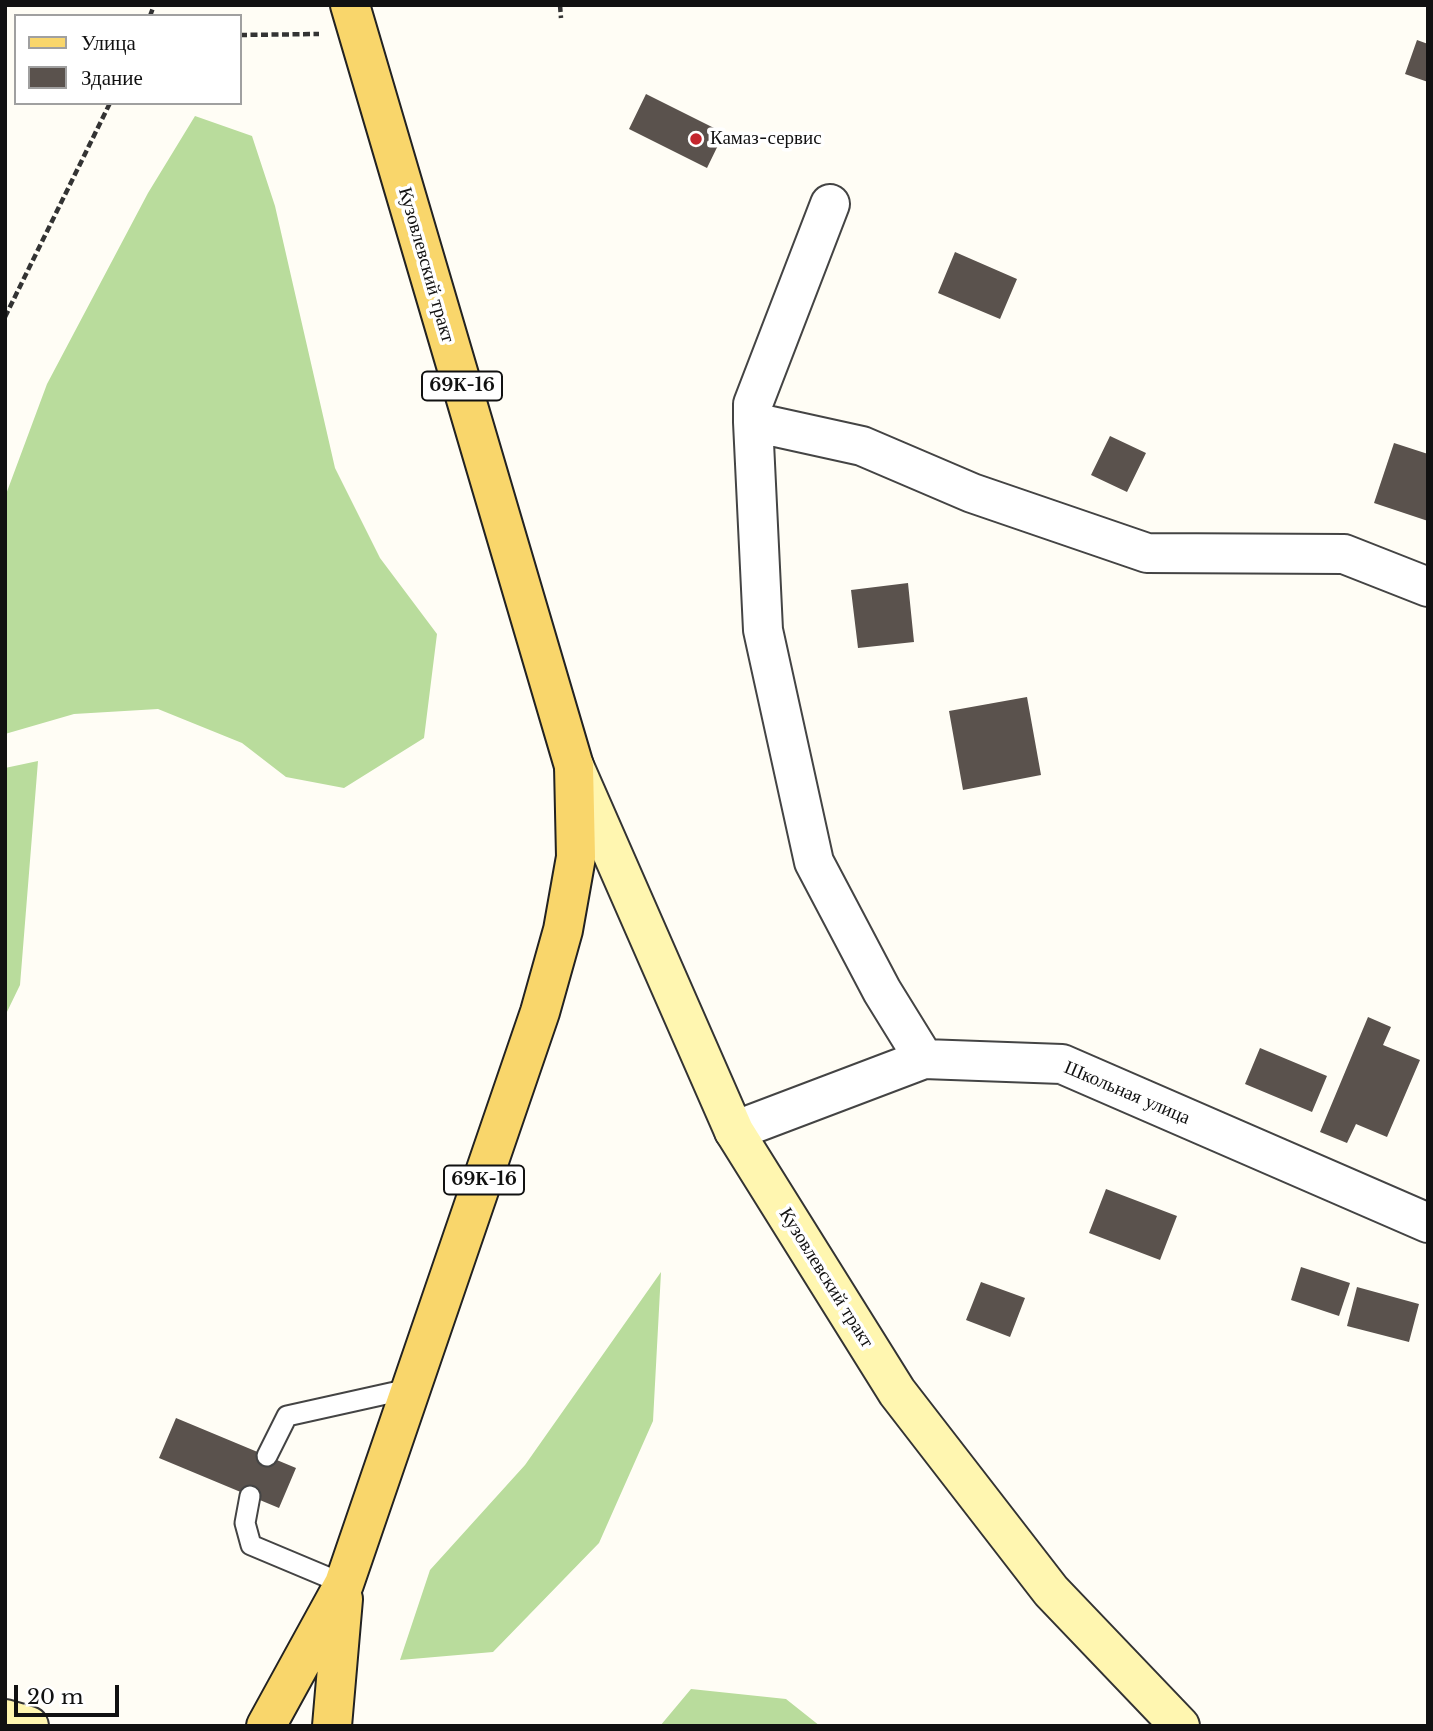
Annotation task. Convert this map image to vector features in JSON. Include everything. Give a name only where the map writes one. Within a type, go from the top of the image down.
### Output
[{"type":"main road","name":"Кузовлевский тракт","points":[[354,20],[574,766],[734,1131],[897,1392],[1051,1591],[1180,1726]]},
{"type":"main road","name":"Кузовлевский тракт","points":[[266,1726],[344,1584],[414,1388],[540,1012],[563,930],[576,858],[574,766]]},
{"type":"main road","name":"Кузовлевский тракт","points":[[332,1726],[344,1584]]},
{"type":"main road","points":[[5,1719],[29,1726]]},
{"type":"street","points":[[830,204],[753,404],[763,630],[814,862],[882,991],[924,1059]]},
{"type":"street","points":[[753,422],[862,446],[972,493],[1147,553],[1344,554],[1428,587]]},
{"type":"street","name":"Школьная улица","points":[[734,1131],[924,1059],[1062,1064],[1428,1223]]},
{"type":"lane","points":[[267,1456],[287,1416],[414,1388]]},
{"type":"lane","points":[[250,1496],[246,1523],[251,1545],[344,1584]]},
{"type":"path","points":[[560,5],[561,18]]},
{"type":"path","points":[[242,35],[354,20]]},
{"type":"path","points":[[5,317],[109,105]]},
{"type":"green space","points":[[195,116],[252,136],[275,206],[335,468],[380,558],[437,634],[424,738],[344,788],[286,777],[242,743],[158,709],[74,714],[5,734],[5,497],[47,384],[148,193]]},
{"type":"green space","points":[[38,761],[20,985],[5,1016],[5,768]]},
{"type":"green space","points":[[661,1272],[653,1421],[599,1543],[493,1652],[400,1660],[430,1570],[525,1465]]},
{"type":"green space","points":[[691,1689],[786,1699],[820,1726],[660,1726]]},
{"type":"building","points":[[1417,40],[1428,44],[1428,82],[1405,74]]},
{"type":"building","points":[[646,94],[724,133],[707,168],[629,129]]},
{"type":"building","points":[[955,252],[1017,279],[1000,319],[938,293]]},
{"type":"building","points":[[1110,436],[1146,453],[1127,492],[1091,475]]},
{"type":"building","points":[[1394,443],[1428,454],[1428,521],[1374,503]]},
{"type":"building","points":[[908,583],[914,642],[858,648],[851,590]]},
{"type":"building","points":[[1027,697],[1041,775],[963,790],[949,711]]},
{"type":"building","points":[[1368,1017],[1391,1027],[1383,1045],[1420,1060],[1387,1137],[1356,1124],[1347,1143],[1320,1132]]},
{"type":"building","points":[[1260,1048],[1327,1076],[1312,1112],[1245,1084]]},
{"type":"building","points":[[1106,1189],[1177,1216],[1160,1260],[1089,1233]]},
{"type":"building","points":[[1301,1267],[1350,1283],[1339,1316],[1291,1300]]},
{"type":"building","points":[[981,1282],[1025,1298],[1010,1337],[966,1320]]},
{"type":"building","points":[[1357,1287],[1419,1304],[1409,1342],[1347,1326]]},
{"type":"building","points":[[176,1418],[296,1468],[279,1508],[159,1458]]},
{"type":"place","name":"Камаз-сервис","points":[[696,139]]}]
